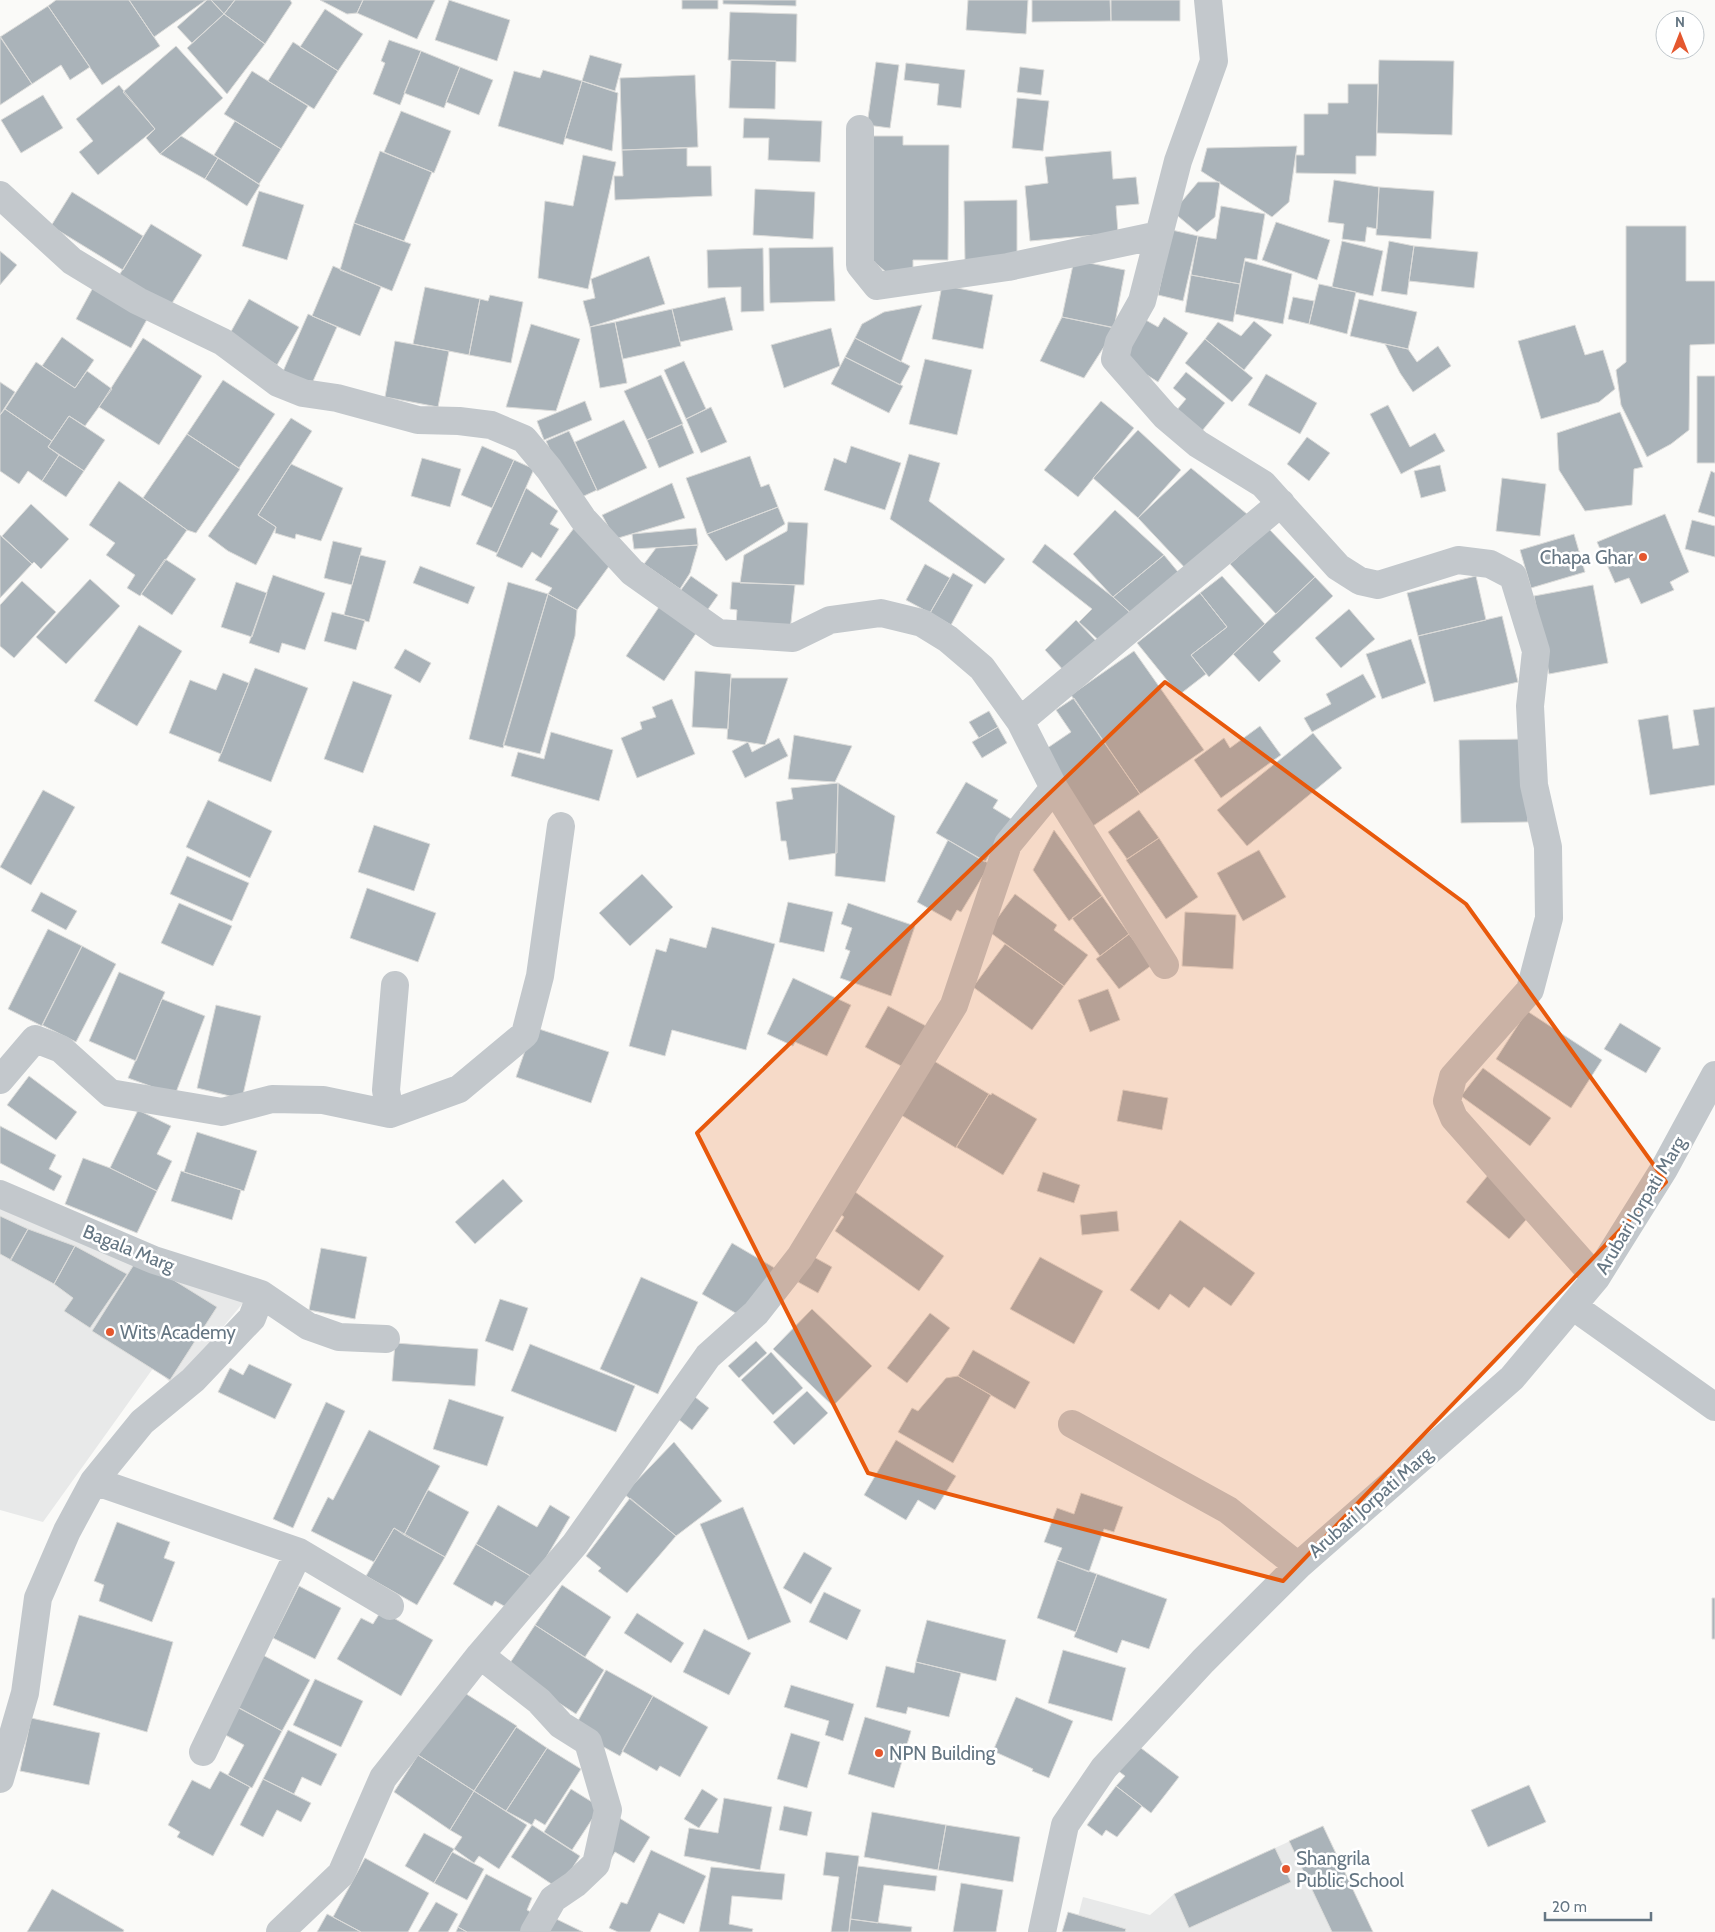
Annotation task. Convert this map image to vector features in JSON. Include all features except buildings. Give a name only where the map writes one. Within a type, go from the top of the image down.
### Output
[{"type":"street","points":[[1208,0],[1214,61],[1178,161],[1142,301],[1119,342],[1115,359],[1166,416],[1198,444],[1263,484],[1338,567],[1360,581],[1378,585],[1458,560],[1490,564],[1512,576],[1536,652],[1530,706],[1534,785],[1548,847],[1549,918],[1530,990],[1453,1077],[1447,1101],[1454,1118],[1596,1278]]},
{"type":"street","points":[[860,129],[860,265],[877,286],[1008,267],[1159,235]]},
{"type":"street","points":[[0,195],[72,261],[138,301],[223,342],[278,383],[303,393],[337,398],[418,420],[491,425],[524,438],[549,469],[584,520],[632,572],[718,633],[793,638],[830,620],[881,613],[922,623],[948,639],[982,668],[1020,721],[1054,788],[1165,965]]},
{"type":"street","points":[[1020,721],[1281,503]]},
{"type":"street","points":[[280,1932],[341,1874],[382,1778],[480,1655],[575,1544],[708,1356],[756,1313],[800,1257],[954,1005],[1008,844],[1054,788]]},
{"type":"street","points":[[0,1080],[35,1039],[61,1049],[110,1092],[222,1112],[272,1099],[323,1100],[390,1114],[459,1089],[525,1034],[540,976],[561,826]]},
{"type":"street","points":[[390,1114],[386,1090],[394,985]]},
{"type":"street","name":"Arubari Jorpati Marg","points":[[1042,1932],[1065,1825],[1104,1768],[1203,1661],[1298,1566],[1512,1378],[1574,1307],[1596,1278],[1664,1169],[1715,1076]]},
{"type":"street","name":"Bagala Marg","points":[[0,1194],[154,1260],[261,1294],[308,1326],[339,1337],[386,1340]]},
{"type":"street","points":[[0,1779],[25,1693],[38,1598],[67,1531],[94,1481],[142,1422],[193,1380],[252,1318],[261,1294]]},
{"type":"street","points":[[1574,1307],[1715,1408]]},
{"type":"street","points":[[1072,1424],[1228,1510],[1298,1566]]},
{"type":"street","points":[[94,1481],[298,1552],[390,1606]]},
{"type":"street","points":[[203,1752],[298,1552]]},
{"type":"street","points":[[480,1655],[539,1701],[561,1726],[588,1742],[608,1810],[596,1864],[575,1884],[553,1899],[534,1932]]},
{"type":"highlighted area","points":[[1165,682],[1466,904],[1666,1182],[1283,1581],[868,1473],[697,1133]]},
{"type":"shaded area","name":"Wits Academy","points":[[0,1207],[248,1297],[174,1386],[154,1367],[43,1522],[0,1510]]},
{"type":"shaded area","name":"Shangrila Public School","points":[[1323,1826],[1373,1932],[1074,1932],[1083,1897],[1150,1915],[1174,1894]]},
{"type":"place","name":"Chapa Ghar","points":[[1643,557]]},
{"type":"place","name":"Wits Academy","points":[[110,1332]]},
{"type":"place","name":"NPN Building","points":[[879,1753]]},
{"type":"place","name":"Shangrila Public School","points":[[1286,1869]]}]
